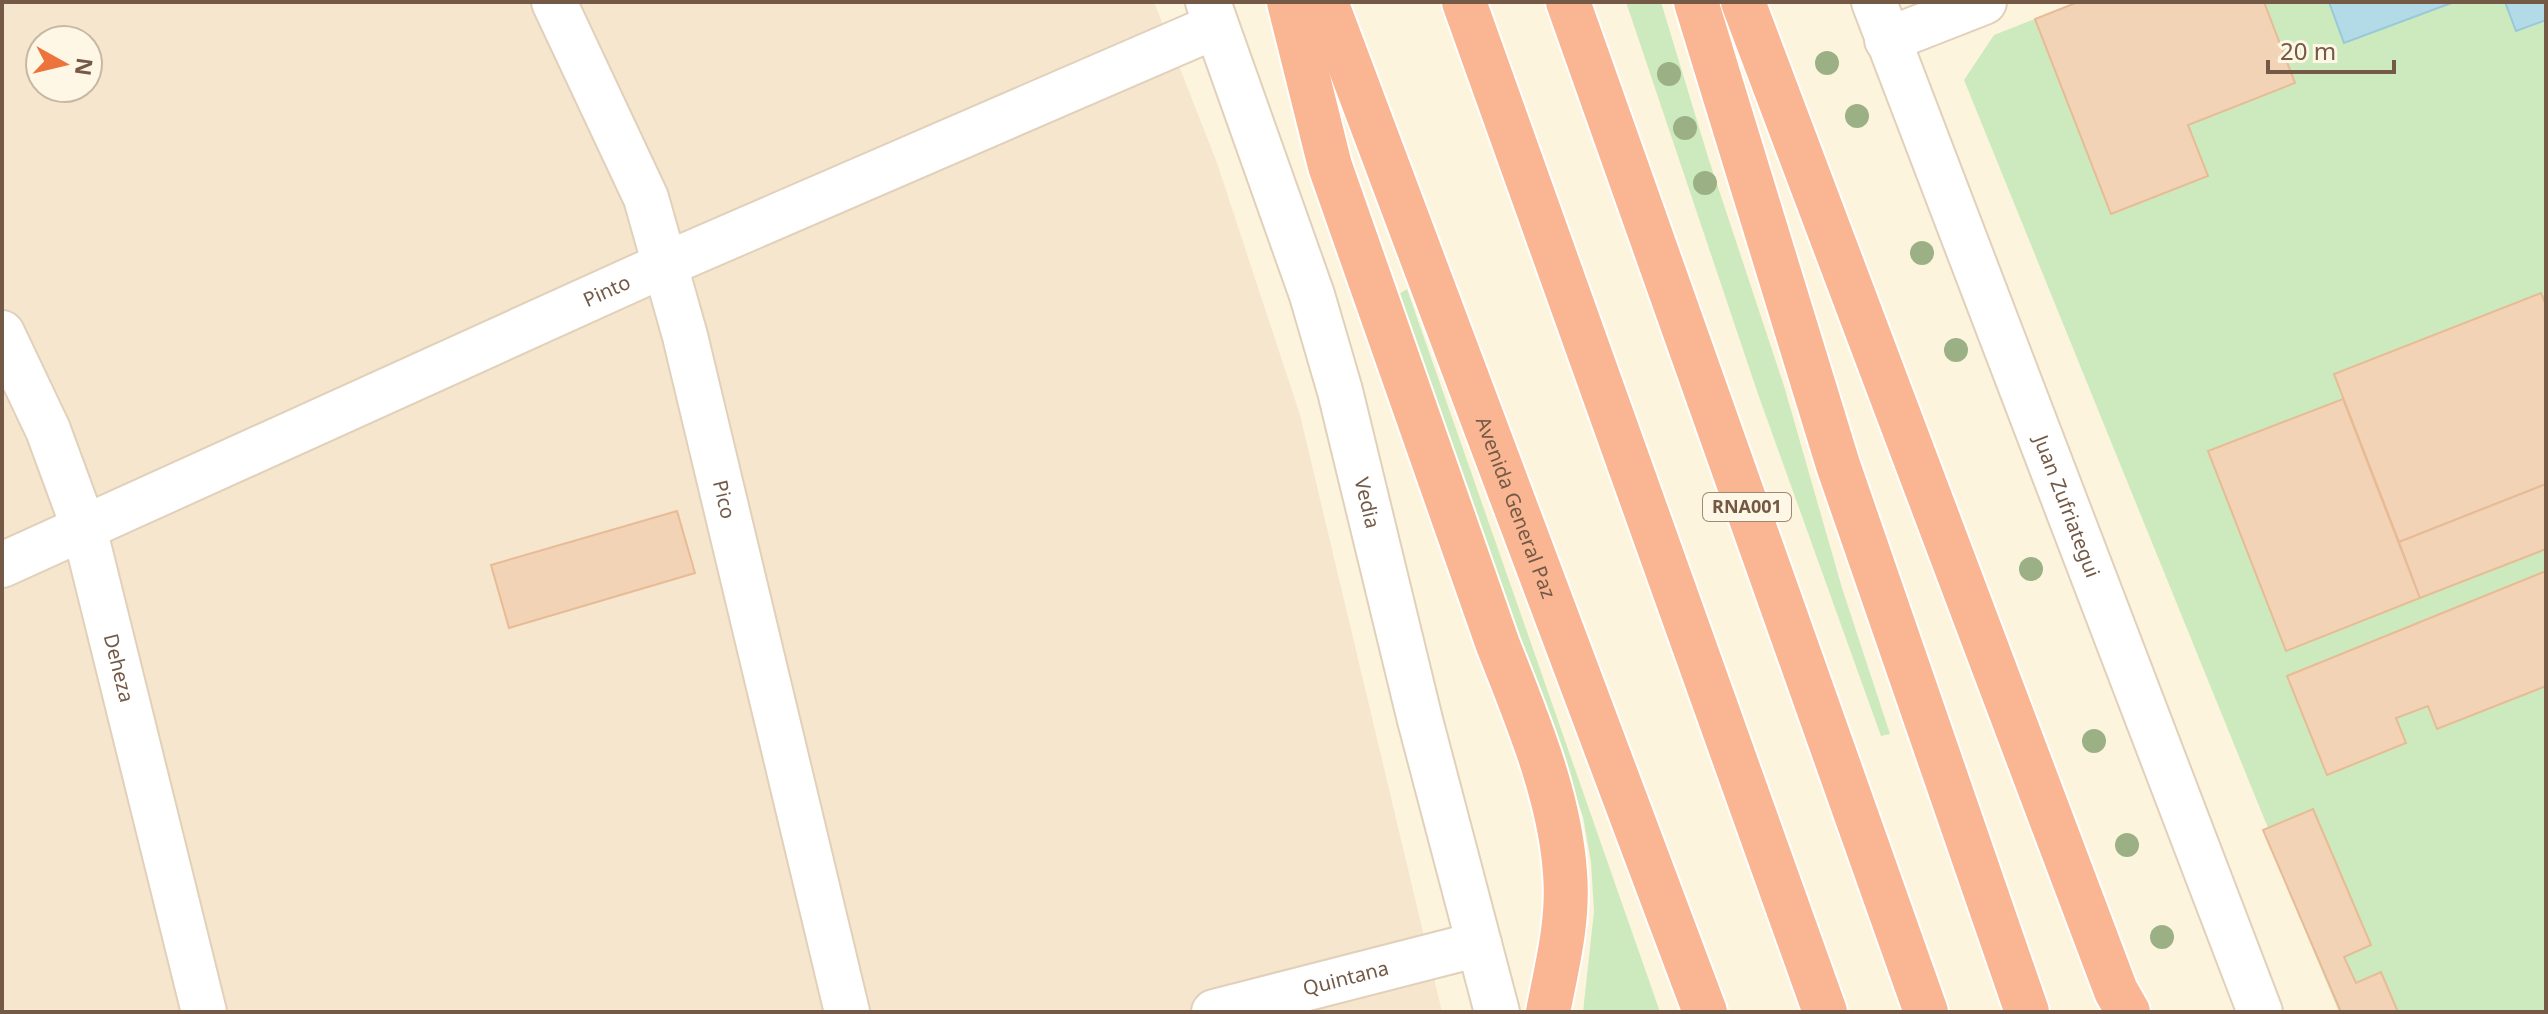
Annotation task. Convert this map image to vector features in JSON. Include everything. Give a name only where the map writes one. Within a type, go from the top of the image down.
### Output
[{"type":"highway","points":[[1289,2],[1330,166],[1524,712],[1557,820],[1566,875],[1564,922],[1548,1012]]},
{"type":"highway","name":"Avenida General Paz","points":[[1326,2],[1705,1012]]},
{"type":"highway","points":[[1436,2],[1536,205]]},
{"type":"highway","points":[[1464,2],[1825,1012]]},
{"type":"highway","name":"RNA001","points":[[1568,2],[1926,1012]]},
{"type":"highway","points":[[1696,2],[1838,465],[2027,1012]]},
{"type":"highway","points":[[1743,2],[2116,991],[2128,1012]]},
{"type":"street","name":"Pico","points":[[554,2],[646,198],[689,352],[847,1012]]},
{"type":"street","points":[[1881,21],[1984,2]]},
{"type":"street","name":"Pinto","points":[[2,565],[1212,14]]},
{"type":"street","name":"Vedia","points":[[1212,14],[1312,295],[1340,391],[1427,748],[1497,1012]]},
{"type":"street","name":"Juan Zufriategui","points":[[1881,21],[2260,1012]]},
{"type":"street","name":"Deheza","points":[[2,333],[48,430],[84,528],[204,1012]]},
{"type":"street","name":"Quintana","points":[[1214,1012],[1479,944]]},
{"type":"shaded area","points":[[2,2],[1154,2],[1217,163],[1300,415],[1442,1012],[2,1012]]},
{"type":"green space","points":[[1626,2],[1661,2],[1708,157],[1784,386],[1842,588],[1890,734],[1881,736],[1758,394]]},
{"type":"green space","points":[[2078,2],[2546,2],[2546,1012],[2339,1012],[2263,830],[2268,828],[1964,80],[1994,35]]},
{"type":"green space","points":[[1407,289],[1660,1012],[1583,1012],[1594,911],[1591,862],[1583,817],[1399,294]]},
{"type":"water","points":[[2329,2],[2454,2],[2344,43]]},
{"type":"water","points":[[2505,2],[2546,2],[2546,20],[2516,31]]},
{"type":"building","points":[[2078,2],[2264,2],[2295,83],[2188,125],[2208,176],[2111,214],[2035,19]]},
{"type":"building","points":[[2541,293],[2546,305],[2546,484],[2399,542],[2334,374]]},
{"type":"building","points":[[2343,399],[2420,598],[2286,651],[2208,451]]},
{"type":"building","points":[[2546,484],[2546,549],[2420,598],[2399,542]]},
{"type":"building","points":[[677,511],[695,573],[509,628],[491,565]]},
{"type":"building","points":[[2546,571],[2546,686],[2437,729],[2428,706],[2396,718],[2406,743],[2327,775],[2287,676]]},
{"type":"building","points":[[2313,809],[2371,945],[2344,957],[2356,983],[2381,972],[2398,1012],[2341,1012],[2263,830]]}]
